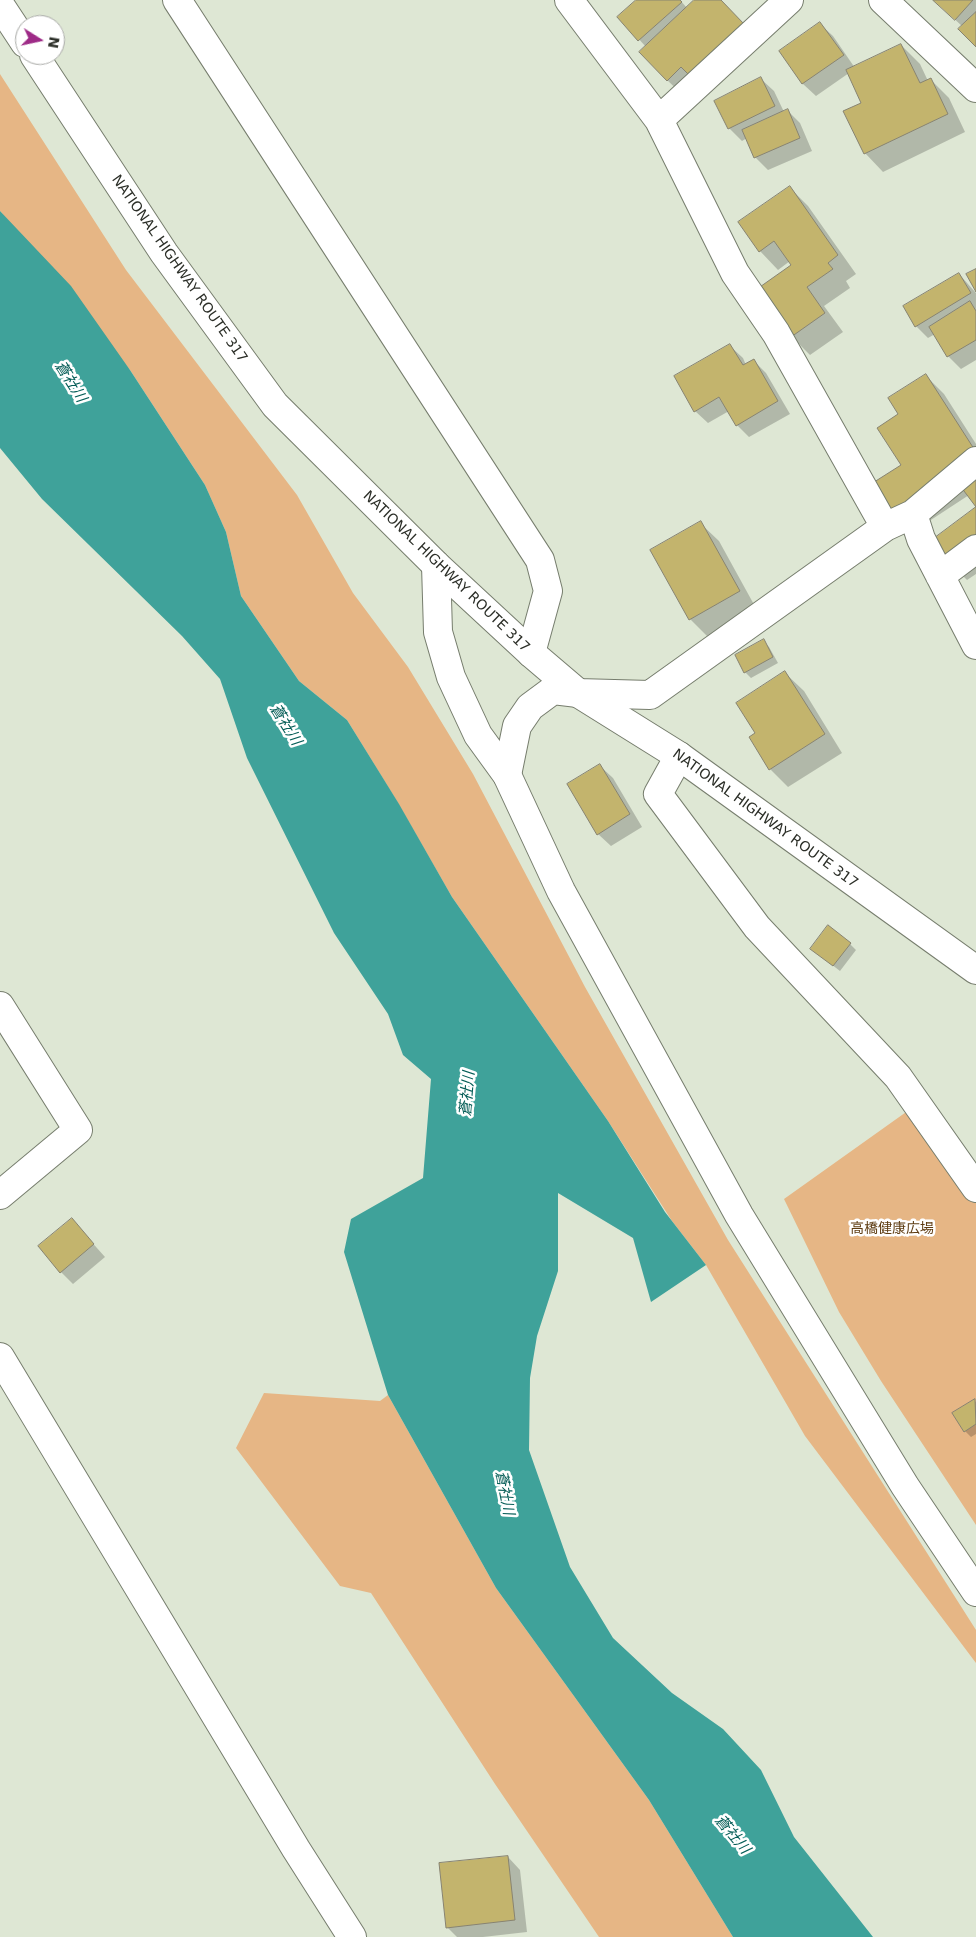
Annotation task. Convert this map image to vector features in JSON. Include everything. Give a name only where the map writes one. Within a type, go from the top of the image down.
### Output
[{"type":"main road","points":[[177,0],[540,560],[548,591],[531,653]]},
{"type":"main road","points":[[569,0],[658,120],[735,273],[776,332],[885,526]]},
{"type":"main road","points":[[658,120],[789,0]]},
{"type":"main road","points":[[883,0],[976,88]]},
{"type":"main road","points":[[0,5],[15,27]]},
{"type":"main road","name":"NATIONAL HIGHWAY ROUTE 317","points":[[41,65],[164,253],[275,405],[436,565],[531,653],[578,693],[679,756],[976,970]]},
{"type":"main road","points":[[507,775],[517,726],[530,707],[553,690],[578,693],[650,695],[885,526],[913,514],[976,461]]},
{"type":"main road","points":[[913,514],[921,539],[976,645]]},
{"type":"main road","points":[[940,576],[976,549]]},
{"type":"main road","points":[[436,565],[438,632],[451,677],[478,735],[507,775],[561,891],[739,1215],[904,1486],[976,1592]]},
{"type":"main road","points":[[679,756],[658,794],[758,927],[898,1077],[976,1188]]},
{"type":"main road","points":[[0,1006],[78,1130],[0,1195]]},
{"type":"main road","points":[[0,1357],[296,1849],[352,1937]]},
{"type":"green space","points":[[0,74],[126,270],[297,495],[353,593],[408,667],[473,774],[585,987],[728,1240],[976,1630],[976,1663],[805,1436],[706,1265],[672,1221],[608,1121],[452,897],[347,720],[299,681],[241,596],[226,532],[205,485],[130,370],[0,211]]},
{"type":"green space","name":"高橋健康広場","points":[[909,1110],[938,1146],[976,1203],[976,1525],[881,1381],[839,1312],[784,1199]]},
{"type":"green space","points":[[264,1393],[380,1401],[388,1395],[496,1588],[649,1800],[733,1937],[599,1937],[495,1784],[371,1593],[340,1586],[236,1448]]},
{"type":"water","name":"蒼社川","points":[[0,211],[71,286],[130,370],[205,485],[226,532],[241,596],[299,681],[347,720],[399,804],[452,897],[608,1121],[665,1212],[706,1265],[651,1302],[633,1238],[558,1193],[558,1271],[537,1336],[530,1378],[529,1450],[570,1567],[613,1638],[672,1693],[723,1729],[761,1770],[794,1837],[873,1937],[733,1937],[649,1800],[496,1588],[388,1395],[344,1252],[351,1219],[423,1178],[431,1079],[403,1055],[388,1014],[334,933],[247,758],[220,679],[182,636],[42,499],[0,448]]},
{"type":"building","points":[[636,0],[680,0],[682,2],[638,41],[617,17]]},
{"type":"building","points":[[694,0],[721,0],[744,24],[690,76],[681,67],[667,81],[639,52]]},
{"type":"building","points":[[933,0],[973,0],[955,20]]},
{"type":"building","points":[[976,12],[976,47],[958,29]]},
{"type":"building","points":[[820,22],[844,55],[802,84],[779,51]]},
{"type":"building","points":[[901,44],[920,83],[931,78],[948,114],[864,154],[843,111],[861,103],[846,70]]},
{"type":"building","points":[[761,77],[775,106],[728,129],[714,101]]},
{"type":"building","points":[[788,109],[800,138],[754,158],[742,130]]},
{"type":"building","points":[[790,186],[838,255],[828,263],[833,269],[807,287],[825,313],[791,337],[757,289],[791,265],[774,241],[759,252],[738,222]]},
{"type":"building","points":[[976,269],[976,292],[966,274]]},
{"type":"building","points":[[959,273],[971,293],[915,327],[903,306]]},
{"type":"building","points":[[970,301],[976,311],[976,340],[947,357],[929,327]]},
{"type":"building","points":[[730,344],[743,365],[754,359],[778,401],[736,426],[719,397],[694,412],[674,376]]},
{"type":"building","points":[[926,374],[976,452],[891,515],[871,484],[901,465],[877,428],[898,414],[888,398]]},
{"type":"building","points":[[976,470],[976,507],[958,483]]},
{"type":"building","points":[[976,507],[976,542],[948,562],[932,540]]},
{"type":"building","points":[[701,521],[740,591],[689,620],[650,550]]},
{"type":"building","points":[[764,639],[773,657],[744,673],[735,655]]},
{"type":"building","points":[[785,671],[825,734],[769,770],[749,737],[755,733],[736,703]]},
{"type":"building","points":[[600,764],[630,814],[597,835],[567,784]]},
{"type":"building","points":[[828,925],[851,943],[833,966],[810,949]]},
{"type":"building","points":[[72,1218],[94,1244],[60,1273],[38,1246]]},
{"type":"building","points":[[975,1399],[976,1424],[964,1432],[952,1413]]},
{"type":"building","points":[[508,1856],[515,1920],[446,1928],[439,1863]]}]
